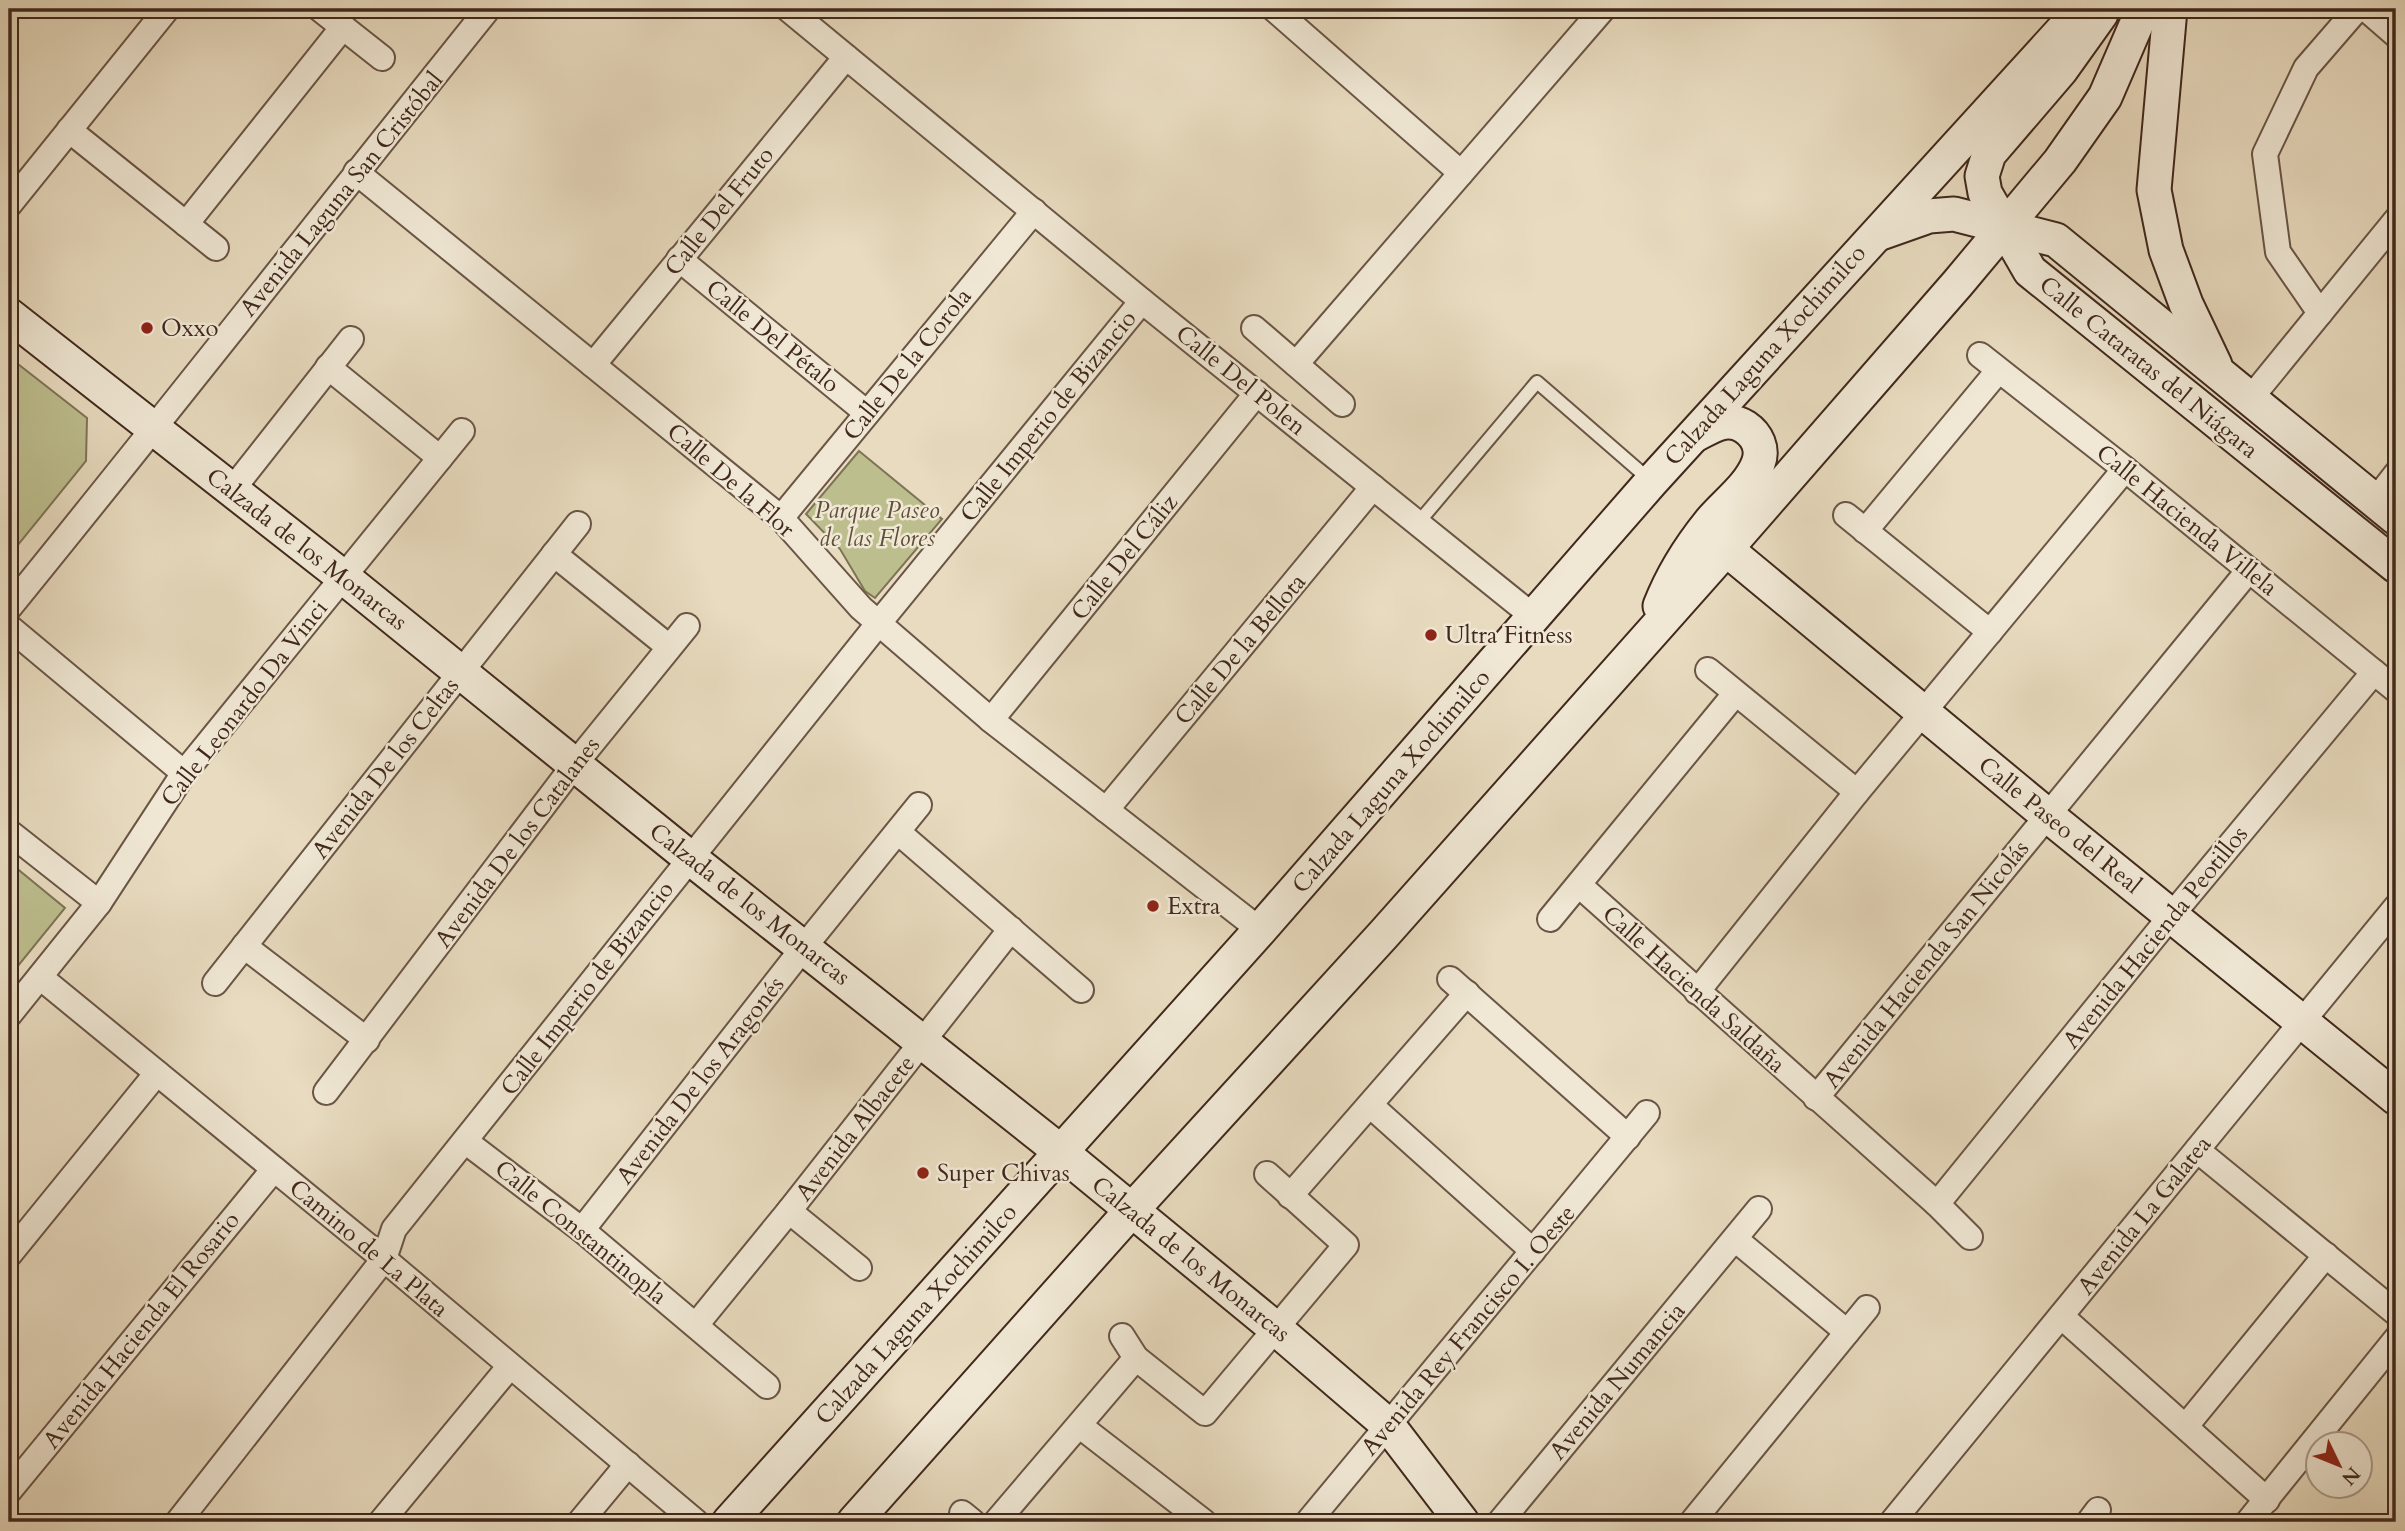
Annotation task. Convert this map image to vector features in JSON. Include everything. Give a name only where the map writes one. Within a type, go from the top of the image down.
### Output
[{"type":"main road","name":"Calzada Laguna Xochimilco","points":[[729,1522],[1260,930],[1691,437],[2082,9]]},
{"type":"main road","points":[[2005,227],[1985,193],[1982,176],[1989,154],[2061,70],[2105,9]]},
{"type":"main road","points":[[854,1522],[1726,550],[2005,227],[2060,161],[2105,97],[2143,9]]},
{"type":"main road","points":[[2170,9],[2154,190],[2166,250],[2186,304],[2220,373]]},
{"type":"main road","points":[[2061,70],[2064,83],[2071,92],[2089,101],[2105,97]]},
{"type":"main road","points":[[1872,236],[1929,216],[1954,214],[2005,227]]},
{"type":"main road","name":"Calle Cataratas del Niágara","points":[[2005,227],[2056,240],[2386,509]]},
{"type":"main road","name":"Calle Cataratas del Niágara","points":[[2005,227],[2030,271],[2396,566]]},
{"type":"main road","name":"Calzada de los Monarcas","points":[[9,315],[343,577],[690,858],[1061,1152],[1275,1328],[1388,1425],[1462,1522]]},
{"type":"main road","points":[[1651,631],[1669,581],[1710,522],[1750,478],[1759,463],[1761,447],[1752,432],[1737,422],[1721,422],[1691,437]]},
{"type":"main road","name":"Calle Paseo del Real","points":[[1726,550],[2396,1098]]},
{"type":"street","points":[[9,205],[167,9]]},
{"type":"street","points":[[320,9],[382,58]]},
{"type":"street","name":"Avenida Laguna San Cristóbal","points":[[9,608],[155,429],[356,172],[488,9]]},
{"type":"street","name":"Calle Del Polen","points":[[788,9],[1142,301],[1534,617]]},
{"type":"street","points":[[1274,9],[1461,173]]},
{"type":"street","points":[[1296,364],[1603,9]]},
{"type":"street","points":[[2320,313],[2278,252],[2265,154],[2306,68],[2357,9]]},
{"type":"street","points":[[2366,9],[2396,35]]},
{"type":"street","points":[[186,224],[343,27]]},
{"type":"street","name":"Calle Del Fruto","points":[[593,365],[846,57]]},
{"type":"street","points":[[69,130],[216,248]]},
{"type":"street","name":"Calle De la Flor","points":[[356,172],[781,518],[861,608],[991,720],[1260,930]]},
{"type":"street","name":"Calle De la Corola","points":[[781,518],[1034,211]]},
{"type":"street","points":[[2250,399],[2396,220]]},
{"type":"street","name":"Calle Del Pétalo","points":[[679,259],[867,413]]},
{"type":"street","name":"Calle Imperio de Bizancio","points":[[178,1522],[384,1259],[394,1229],[878,624],[1142,301]]},
{"type":"street","points":[[1254,328],[1342,404]]},
{"type":"street","points":[[232,490],[351,339]]},
{"type":"street","name":"Calle Hacienda Villela","points":[[1990,632],[1856,523],[1989,363],[2125,469],[2396,690]]},
{"type":"street","points":[[328,368],[440,458]]},
{"type":"street","name":"Calle Del Cáliz","points":[[991,720],[1257,393]]},
{"type":"street","name":"Calle Leonardo Da Vinci","points":[[9,1015],[99,904],[184,772],[462,431]]},
{"type":"street","points":[[1697,992],[1857,792],[2125,469]]},
{"type":"street","points":[[2386,509],[2396,474]]},
{"type":"street","name":"Calle De la Bellota","points":[[1106,810],[1373,487]]},
{"type":"street","name":"Avenida De los Celtas","points":[[215,983],[578,524]]},
{"type":"street","points":[[554,554],[669,647]]},
{"type":"street","name":"Avenida Hacienda San Nicolás","points":[[1816,1098],[2249,570]]},
{"type":"street","name":"Avenida De los Catalanes","points":[[326,1092],[575,764],[687,626]]},
{"type":"street","points":[[9,627],[184,772]]},
{"type":"street","points":[[1708,670],[1857,792]]},
{"type":"street","name":"Avenida Hacienda Peotillos","points":[[1937,1204],[2374,672]]},
{"type":"street","points":[[1550,919],[1735,694]]},
{"type":"street","name":"Avenida De los Aragonés","points":[[583,1230],[804,947],[919,805]]},
{"type":"street","points":[[9,832],[99,904]]},
{"type":"street","points":[[898,832],[1082,990]]},
{"type":"street","name":"Calle Hacienda Saldaña","points":[[1579,885],[1937,1204],[1970,1237]]},
{"type":"street","name":"Avenida La Galatea","points":[[1892,1522],[2396,907]]},
{"type":"street","name":"Avenida Albacete","points":[[696,1325],[1011,929]]},
{"type":"street","points":[[244,946],[367,1040]]},
{"type":"street","name":"Camino de La Plata","points":[[40,977],[384,1259],[696,1522]]},
{"type":"street","points":[[1290,1196],[1370,1105],[1458,986],[1628,1137]]},
{"type":"street","points":[[9,1255],[157,1073]]},
{"type":"street","points":[[1370,1105],[1533,1251]]},
{"type":"street","name":"Avenida Rey Francisco I. Oeste","points":[[1308,1522],[1647,1113]]},
{"type":"street","name":"Calle Constantinopla","points":[[465,1141],[583,1230],[767,1386]]},
{"type":"street","points":[[2197,1150],[2396,1313]]},
{"type":"street","name":"Avenida Hacienda El Rosario","points":[[9,1491],[274,1168]]},
{"type":"street","points":[[1122,1336],[1136,1358],[1205,1413],[1346,1245],[1267,1174]]},
{"type":"street","name":"Avenida Numancia","points":[[1500,1522],[1759,1209]]},
{"type":"street","points":[[789,1211],[859,1268]]},
{"type":"street","points":[[1735,1239],[1847,1332]]},
{"type":"street","points":[[2186,1426],[2326,1255]]},
{"type":"street","points":[[1692,1522],[1867,1308]]},
{"type":"street","points":[[2061,1317],[2267,1500]]},
{"type":"street","points":[[2248,1522],[2396,1339]]},
{"type":"street","points":[[996,1522],[1136,1358]]},
{"type":"street","points":[[381,1522],[510,1366]]},
{"type":"street","points":[[1080,1426],[1204,1522]]},
{"type":"street","points":[[580,1522],[628,1464]]},
{"type":"lane","points":[[1418,523],[1536,382],[1651,482]]},
{"type":"green space","points":[[9,357],[87,418],[86,461],[9,556]]},
{"type":"green space","name":"Parque Paseo de las Flores","points":[[859,451],[942,519],[875,598],[865,591],[840,549],[806,514]]},
{"type":"green space","points":[[9,862],[65,908],[9,977]]},
{"type":"place","name":"Oxxo","points":[[147,328]]},
{"type":"place","name":"Ultra Fitness","points":[[1431,635]]},
{"type":"place","name":"Extra","points":[[1153,906]]},
{"type":"place","name":"Super Chivas","points":[[923,1173]]}]
